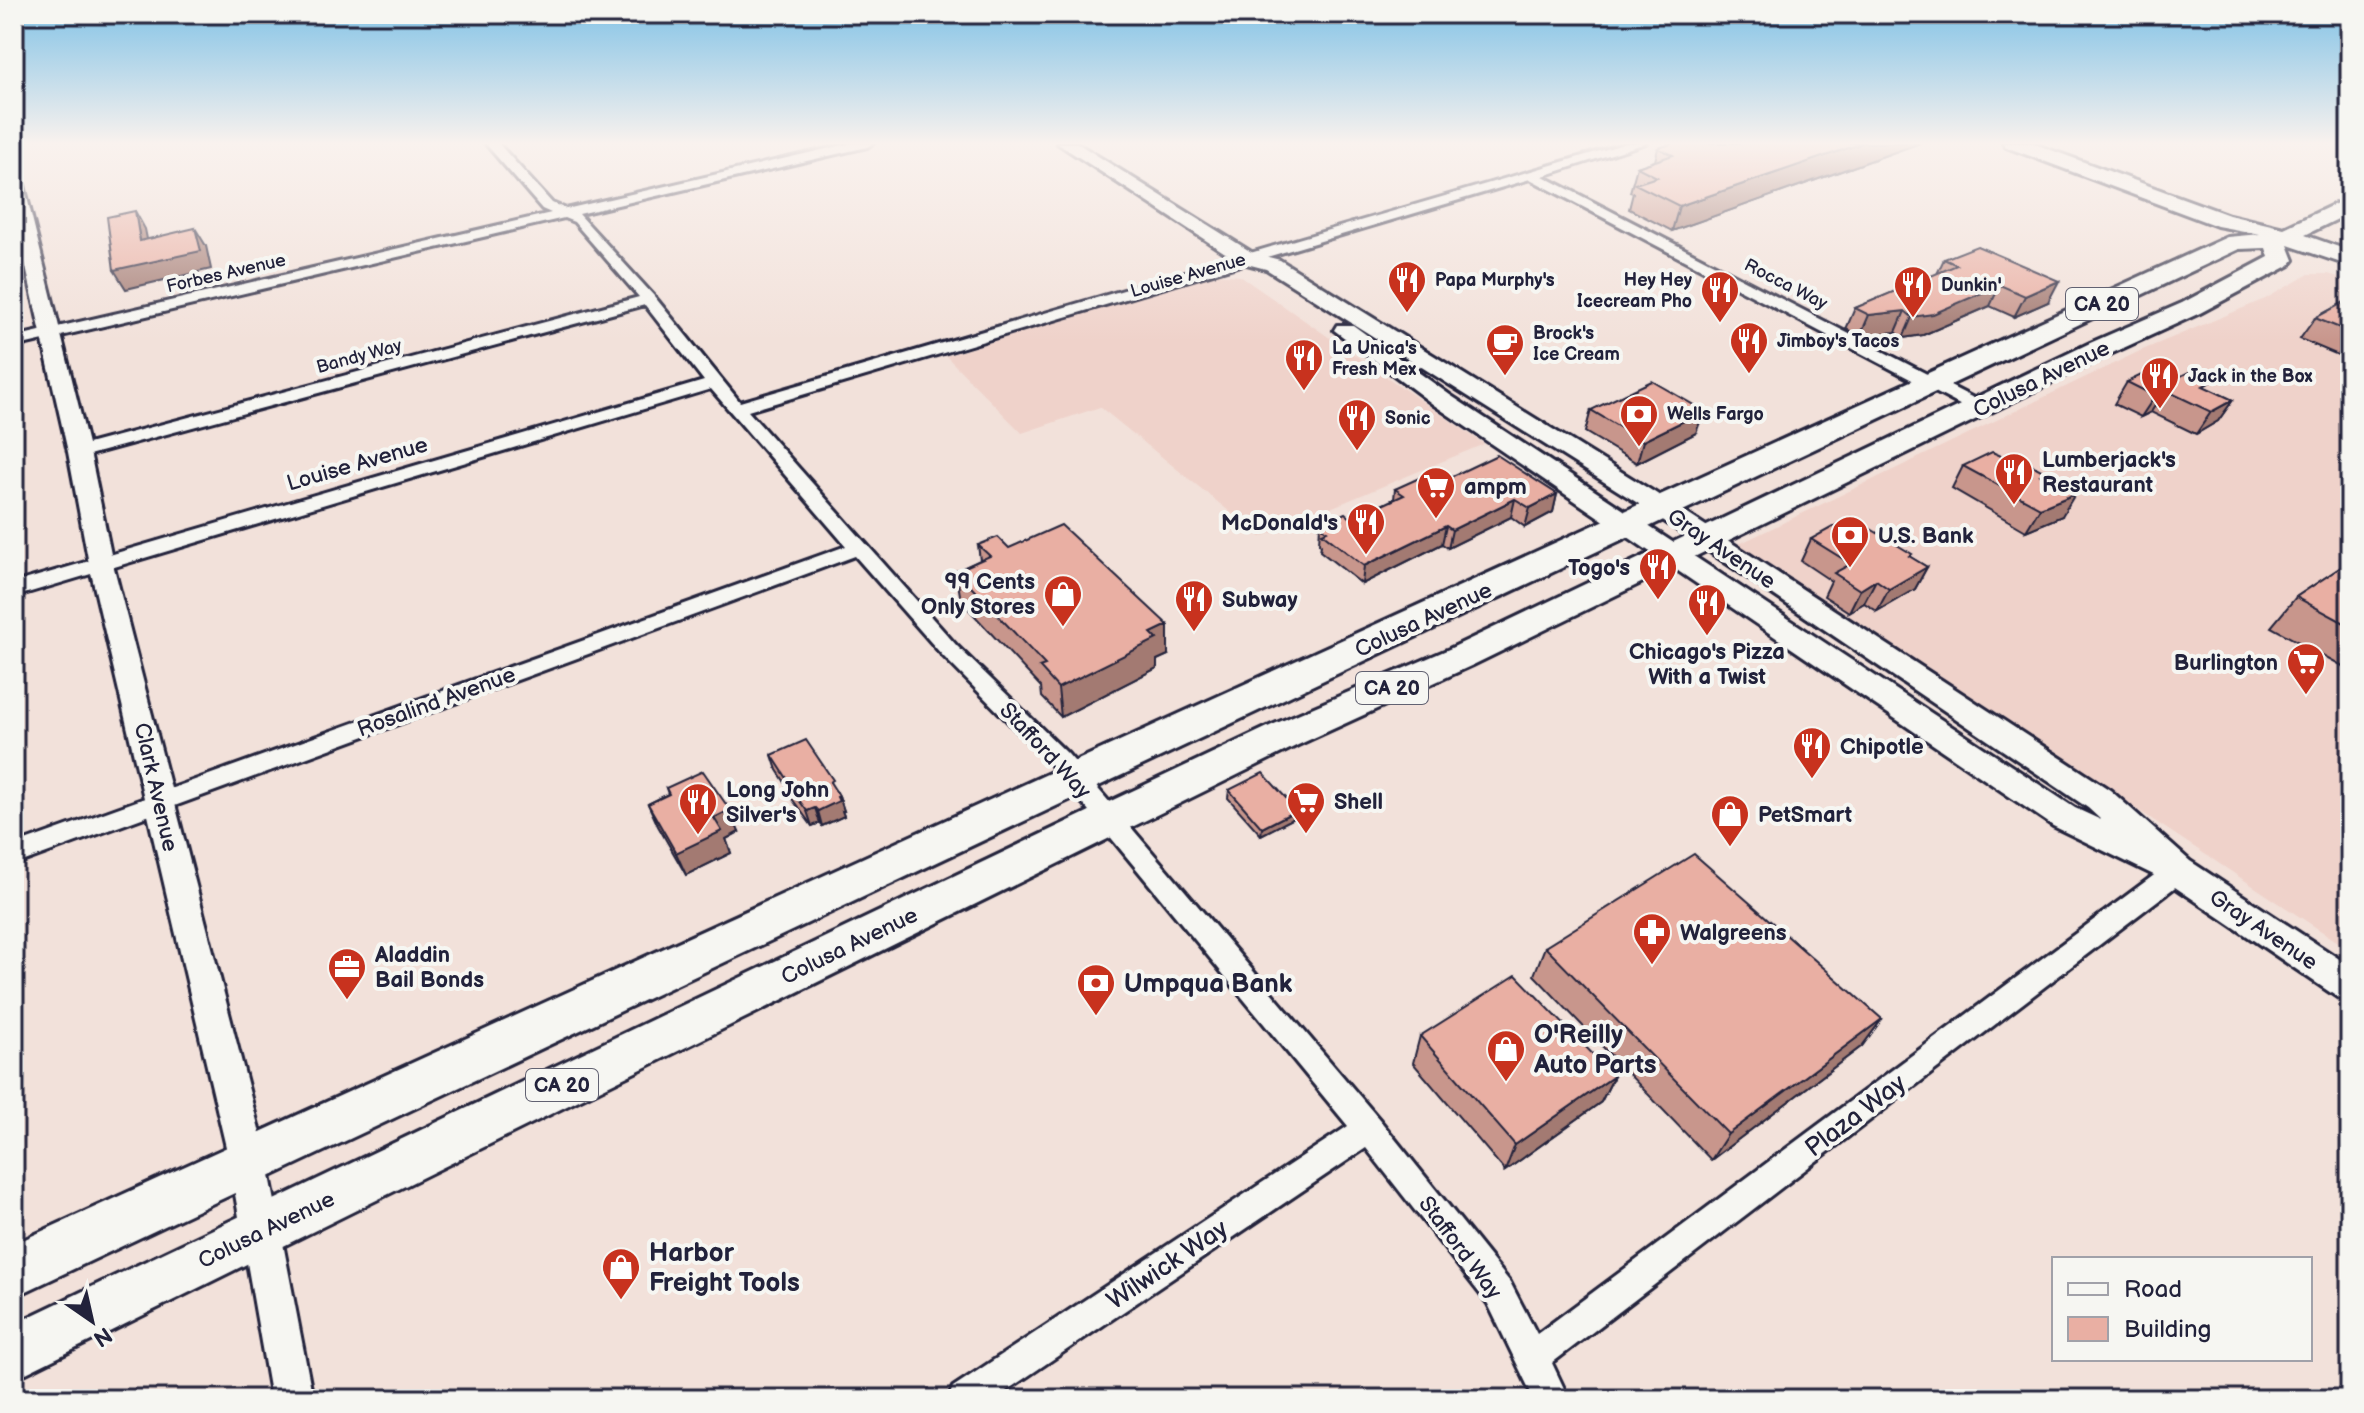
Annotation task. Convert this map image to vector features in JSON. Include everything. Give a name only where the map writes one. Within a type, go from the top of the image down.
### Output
[{"type":"highway","points":[[2192,209],[2350,259]]},
{"type":"highway","points":[[2238,209],[2273,234]]},
{"type":"highway","name":"CA 20","points":[[2273,234],[2337,209]]},
{"type":"highway","name":"Colusa Avenue","points":[[14,1271],[2235,242],[2273,234],[2282,260],[2191,308],[1427,673],[1285,735],[14,1352]]},
{"type":"main road","name":"Gray Avenue","points":[[1169,209],[1246,258],[1273,264],[1709,539],[2099,799],[2178,871]]},
{"type":"main road","name":"Gray Avenue","points":[[1246,258],[1252,271],[1332,321],[1442,400],[2064,817],[2178,871],[2350,986]]},
{"type":"street","name":"Clark Avenue","points":[[21,209],[79,452],[101,564],[248,1160],[292,1399]]},
{"type":"street","name":"Stafford Way","points":[[554,209],[579,219],[649,299],[736,409],[950,651],[1076,779],[1110,819],[1369,1129],[1499,1293],[1552,1399]]},
{"type":"street","name":"Forbes Avenue","points":[[14,342],[575,209]]},
{"type":"street","name":"Louise Avenue","points":[[736,409],[1415,209]]},
{"type":"street","name":"Rocca Way","points":[[1597,209],[1979,408]]},
{"type":"street","name":"Bandy Way","points":[[79,452],[649,299]]},
{"type":"street","name":"Louise Avenue","points":[[14,590],[714,383]]},
{"type":"street","name":"Rosalind Avenue","points":[[14,855],[859,548]]},
{"type":"street","name":"Plaza Way","points":[[1532,1358],[2178,871]]},
{"type":"street","name":"Wilwick Way","points":[[965,1399],[1369,1129]]},
{"type":"shaded area","points":[[1215,274],[1240,276],[1484,444],[1261,537],[1100,407],[1022,433],[946,356]]},
{"type":"shaded area","points":[[2309,274],[2328,274],[2350,280],[2350,950],[1737,545],[2140,351],[2265,299]]},
{"type":"building","points":[[135,211],[140,241],[195,228],[201,251],[114,270],[107,217]]},
{"type":"building","points":[[1977,246],[2059,281],[2025,296],[2000,285],[1933,314],[1912,317],[1905,311],[1869,315],[1855,308],[1957,265],[1944,259]]},
{"type":"building","points":[[2350,299],[2350,332],[2315,318]]},
{"type":"building","points":[[2160,366],[2181,376],[2189,372],[2211,382],[2203,386],[2233,400],[2211,412],[2165,390],[2155,396],[2127,382]]},
{"type":"building","points":[[1652,381],[1704,411],[1643,441],[1591,410]]},
{"type":"building","points":[[1992,452],[2015,462],[2021,459],[2045,472],[2040,475],[2075,494],[2040,508],[1963,466]]},
{"type":"building","points":[[1497,455],[1557,494],[1530,508],[1515,499],[1452,530],[1446,526],[1364,566],[1322,533],[1327,531],[1320,525],[1345,513],[1352,519],[1404,495],[1395,489],[1426,475],[1438,483]]},
{"type":"building","points":[[1851,517],[1912,554],[1909,556],[1927,567],[1889,589],[1876,580],[1860,590],[1834,573],[1851,564],[1811,539]]},
{"type":"building","name":"99 Cents Only Stores","points":[[1061,525],[1168,625],[1151,633],[1157,639],[1058,688],[1039,667],[1045,665],[956,571],[990,556],[978,545],[998,537],[1009,548]]},
{"type":"building","points":[[2350,561],[2350,626],[2296,597]]},
{"type":"building","points":[[806,740],[833,780],[830,782],[839,796],[839,801],[818,811],[815,808],[807,811],[785,781],[788,780],[772,755]]},
{"type":"building","points":[[703,771],[730,810],[714,818],[722,831],[676,853],[648,804],[669,794],[666,788]]},
{"type":"building","name":"Shell","points":[[1263,773],[1297,810],[1262,828],[1229,790]]},
{"type":"building","name":"Walgreens","points":[[1694,854],[1882,1019],[1728,1134],[1545,947]]},
{"type":"building","name":"O'Reilly Auto Parts","points":[[1516,975],[1614,1076],[1515,1145],[1420,1036]]},
{"type":"place","name":"Papa Murphy's","points":[[1407,314]]},
{"type":"place","name":"Dunkin'","points":[[1913,319]]},
{"type":"place","name":"Hey Hey Icecream Pho","points":[[1720,324]]},
{"type":"place","name":"Jimboy's Tacos","points":[[1749,375]]},
{"type":"place","name":"Brock's Ice Cream","points":[[1505,377]]},
{"type":"place","name":"La Unica's Fresh Mex","points":[[1304,392]]},
{"type":"place","name":"Jack in the Box","points":[[2160,410]]},
{"type":"place","name":"Wells Fargo","points":[[1639,448]]},
{"type":"place","name":"Sonic","points":[[1357,452]]},
{"type":"place","name":"Lumberjack's Restaurant","points":[[2014,506]]},
{"type":"place","name":"ampm","points":[[1436,520]]},
{"type":"place","name":"McDonald's","points":[[1366,556]]},
{"type":"place","name":"U.S. Bank","points":[[1850,569]]},
{"type":"place","name":"Togo's","points":[[1658,601]]},
{"type":"place","name":"99 Cents Only Stores","points":[[1063,628]]},
{"type":"place","name":"Subway","points":[[1194,633]]},
{"type":"place","name":"Chicago's Pizza With a Twist","points":[[1707,637]]},
{"type":"place","name":"Burlington","points":[[2306,696]]},
{"type":"place","name":"Chipotle","points":[[1812,780]]},
{"type":"place","name":"Shell","points":[[1306,835]]},
{"type":"place","name":"Long John Silver's","points":[[698,836]]},
{"type":"place","name":"PetSmart","points":[[1730,848]]},
{"type":"place","name":"Walgreens","points":[[1652,966]]},
{"type":"place","name":"Aladdin Bail Bonds","points":[[347,1001]]},
{"type":"place","name":"Umpqua Bank","points":[[1096,1017]]},
{"type":"place","name":"O'Reilly Auto Parts","points":[[1506,1083]]},
{"type":"place","name":"Harbor Freight Tools","points":[[621,1301]]}]
